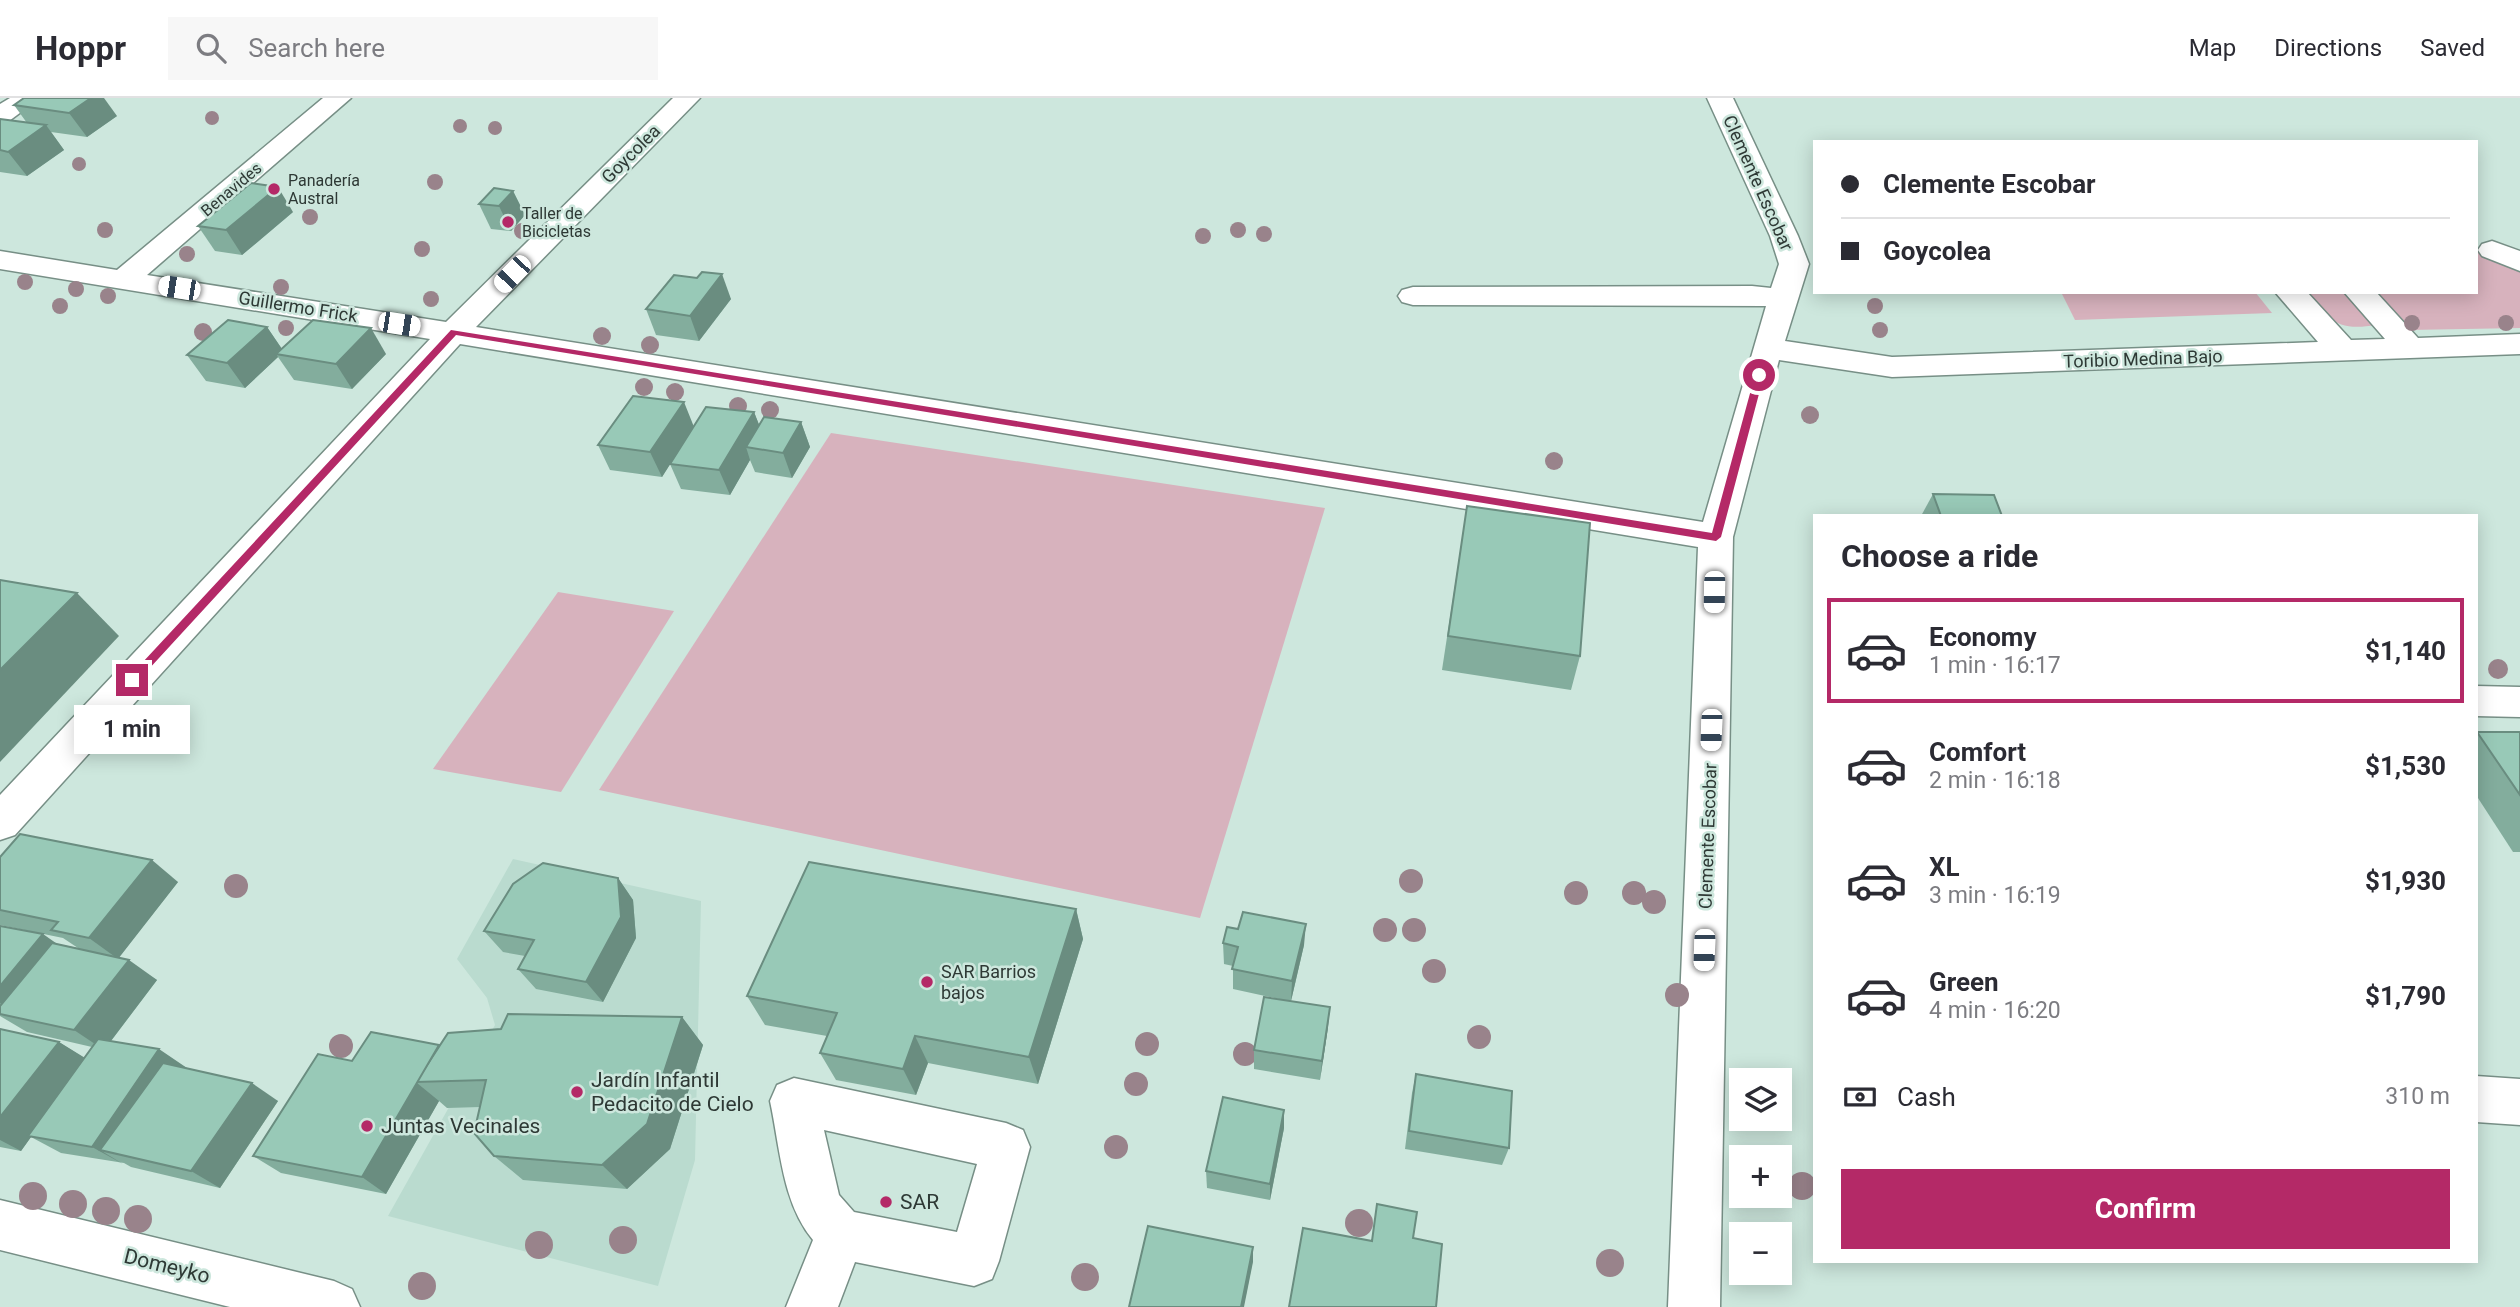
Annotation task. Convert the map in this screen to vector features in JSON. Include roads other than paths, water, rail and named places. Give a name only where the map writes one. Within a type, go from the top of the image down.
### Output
[{"type":"street","points":[[0,116],[27,98]]},
{"type":"street","name":"Benavides","points":[[124,279],[338,98]]},
{"type":"street","name":"Goycolea","points":[[0,823],[454,332],[687,98]]},
{"type":"street","name":"Clemente Escobar","points":[[1694,1307],[1716,537],[1767,348],[1794,264],[1784,236],[1720,98]]},
{"type":"street","points":[[2492,250],[2520,262]]},
{"type":"street","name":"Guillermo Frick","points":[[0,260],[1716,537]]},
{"type":"street","points":[[2292,294],[2343,351]]},
{"type":"street","points":[[2361,294],[2410,348]]},
{"type":"street","points":[[1413,296],[1752,295],[1783,299]]},
{"type":"street","name":"Toribio Medina Bajo","points":[[1767,348],[1892,367],[2520,344]]},
{"type":"street","points":[[2478,701],[2520,702]]},
{"type":"street","points":[[2478,1100],[2520,1102]]},
{"type":"street","points":[[794,1101],[1006,1147],[974,1261],[840,1234],[817,1207],[794,1101]]},
{"type":"street","name":"Domeyko","points":[[0,1225],[334,1307]]},
{"type":"street","points":[[812,1307],[840,1234]]},
{"type":"place","name":"Panadería Austral","points":[[274,189]]},
{"type":"place","name":"Taller de Bicicletas","points":[[508,222]]},
{"type":"place","name":"SAR Barrios bajos","points":[[927,982]]},
{"type":"place","name":"Jardín Infantil Pedacito de Cielo","points":[[577,1092]]},
{"type":"place","name":"Juntas Vecinales","points":[[367,1126]]},
{"type":"place","name":"SAR","points":[[886,1202]]}]
